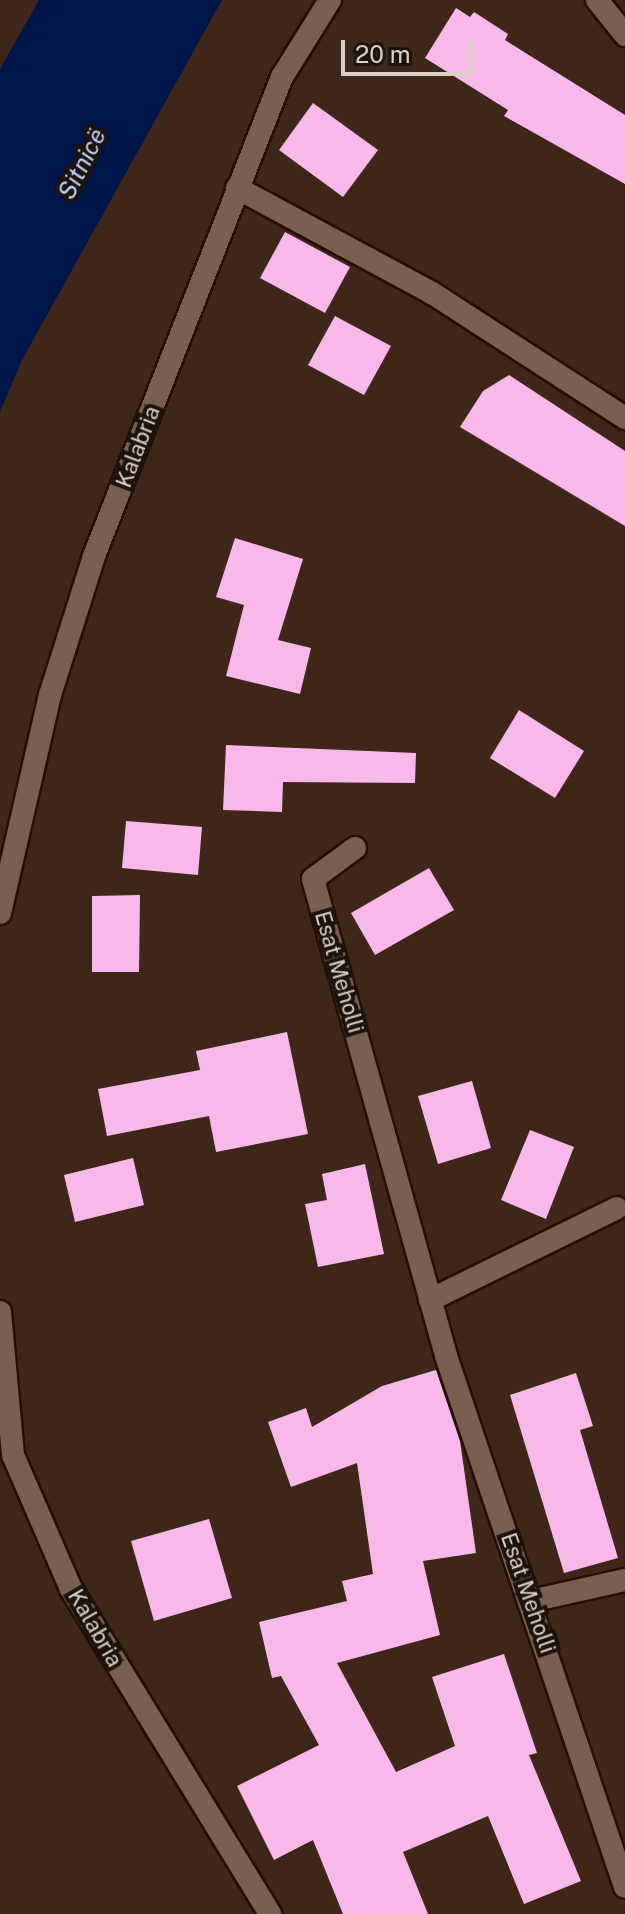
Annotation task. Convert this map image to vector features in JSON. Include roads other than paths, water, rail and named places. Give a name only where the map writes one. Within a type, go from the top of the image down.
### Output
[{"type":"street","name":"Kalabria","points":[[0,913],[50,695],[94,556],[282,77],[330,0]]},
{"type":"street","points":[[597,0],[625,35]]},
{"type":"street","points":[[237,188],[432,293],[625,418]]},
{"type":"street","name":"Esat Meholli","points":[[355,848],[313,879],[430,1300],[625,1887]]},
{"type":"street","points":[[430,1300],[617,1208]]},
{"type":"street","name":"Kalabria","points":[[0,1312],[13,1455],[71,1589],[270,1914]]},
{"type":"street","points":[[531,1601],[625,1580]]},
{"type":"water","name":"Sitnicë","points":[[39,0],[222,0],[22,360],[0,412],[0,69]]}]
